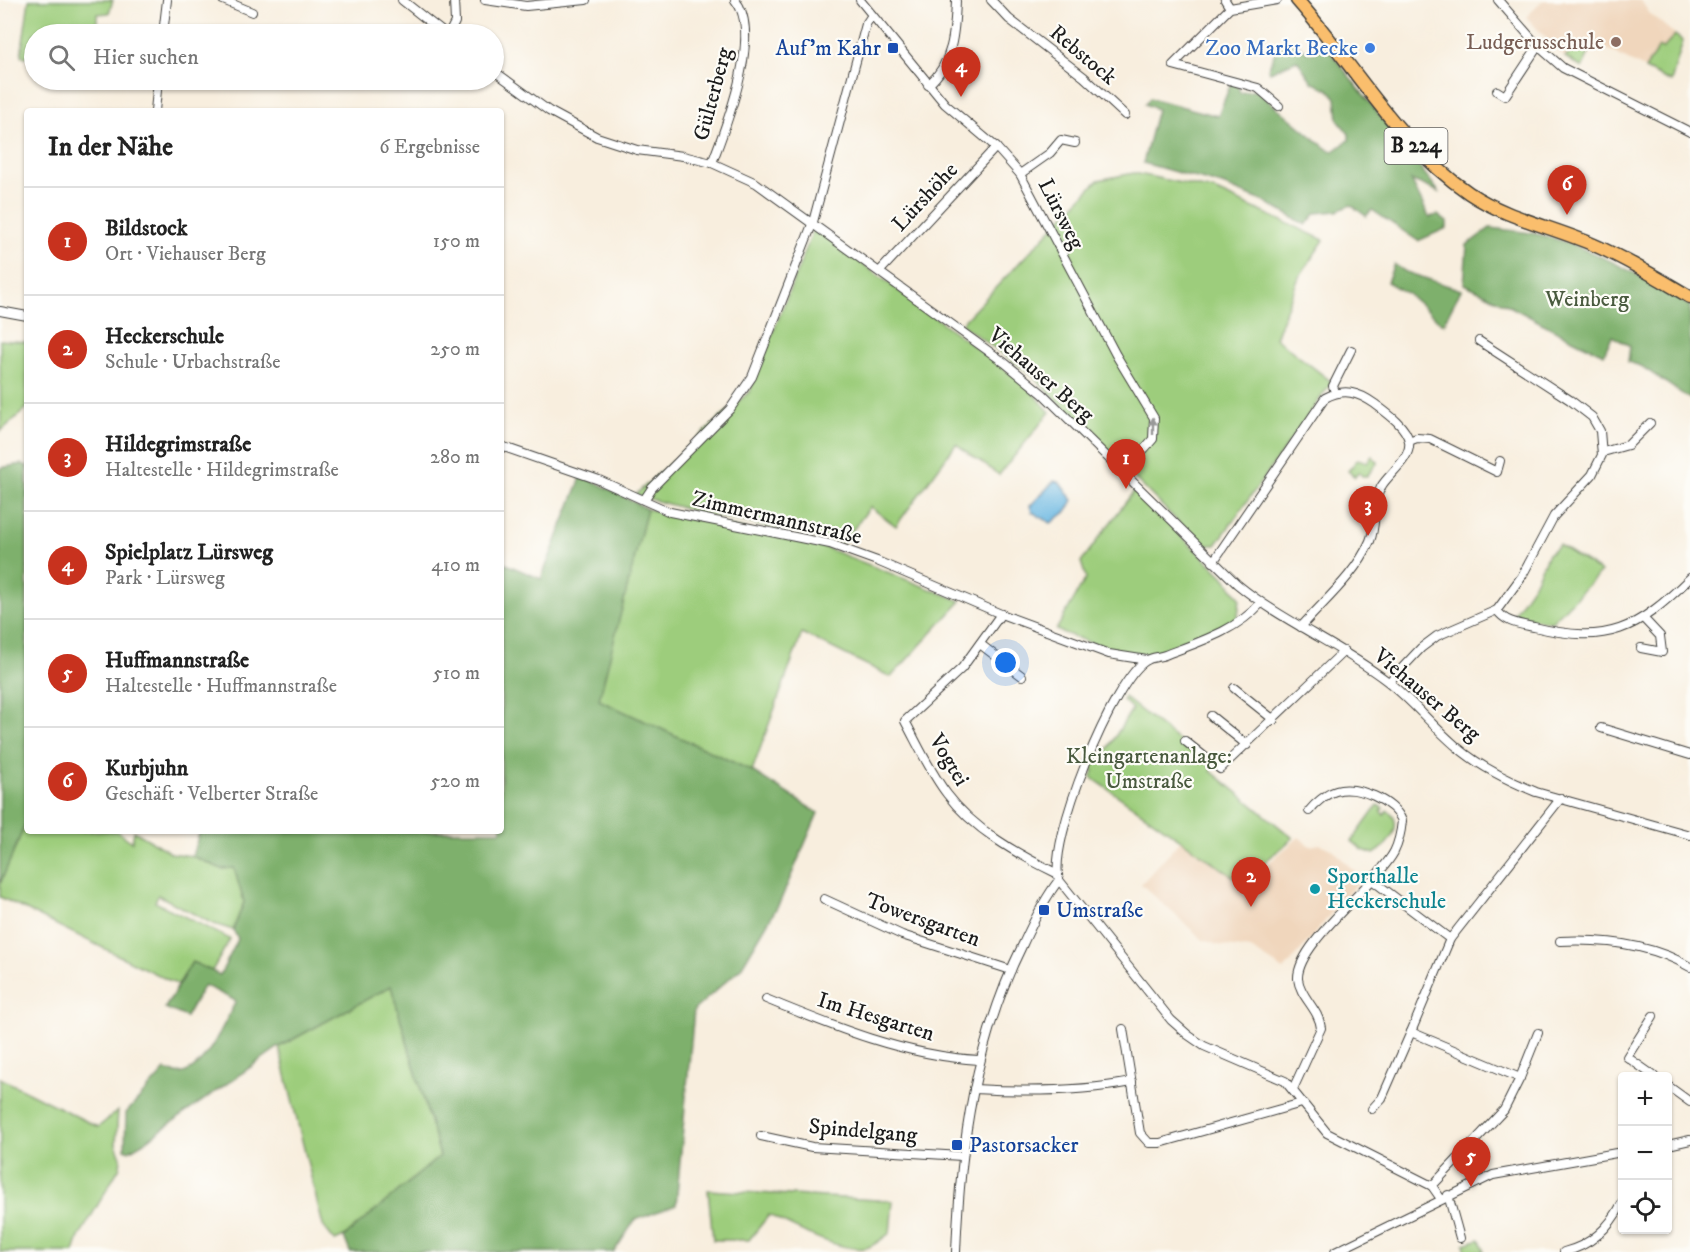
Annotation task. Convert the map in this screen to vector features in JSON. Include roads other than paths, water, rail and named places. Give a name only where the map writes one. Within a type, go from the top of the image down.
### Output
[{"type":"main road","name":"B 224","points":[[1299,1],[1338,47],[1404,133],[1426,157],[1468,192],[1504,212],[1595,246],[1688,292]]},
{"type":"street","points":[[164,24],[167,0]]},
{"type":"street","points":[[223,0],[252,12]]},
{"type":"street","points":[[402,0],[434,24]]},
{"type":"street","points":[[454,0],[454,24]]},
{"type":"street","points":[[485,0],[526,6],[586,0]]},
{"type":"street","name":"Gülterberg","points":[[712,163],[723,133],[746,50],[746,30],[735,0]]},
{"type":"street","name":"Lürsweg","points":[[860,0],[927,85],[945,104],[996,147],[1020,174],[1116,355],[1152,411],[1155,425],[1153,440],[1123,474]]},
{"type":"street","points":[[927,85],[943,71],[948,57],[956,0]]},
{"type":"street","name":"Rebstock","points":[[991,0],[1009,19],[1084,77],[1125,115]]},
{"type":"street","points":[[1225,0],[1230,8]]},
{"type":"street","points":[[1277,0],[1230,8],[1173,65],[1258,88],[1279,106]]},
{"type":"street","points":[[1498,0],[1538,46],[1563,68],[1690,132]]},
{"type":"street","points":[[644,500],[652,488],[705,436],[743,393],[752,377],[813,222],[866,24],[872,15]]},
{"type":"street","points":[[1497,91],[1505,96],[1538,46]]},
{"type":"street","name":"Viehauser Berg","points":[[504,78],[549,111],[597,137],[638,150],[683,156],[712,163],[756,183],[813,222],[1028,381],[1213,562],[1261,603],[1344,651],[1389,682],[1458,748],[1513,782],[1690,835]]},
{"type":"street","points":[[155,108],[157,90]]},
{"type":"street","points":[[1020,174],[1050,153],[1061,140],[1075,143]]},
{"type":"street","name":"Lürshöhe","points":[[880,271],[996,147]]},
{"type":"street","points":[[0,311],[24,315]]},
{"type":"street","points":[[1389,682],[1421,648],[1437,636],[1497,610],[1522,576],[1554,516],[1592,475],[1603,452],[1600,431],[1592,417],[1570,400],[1479,341]]},
{"type":"street","points":[[1335,392],[1334,386],[1351,350]]},
{"type":"street","points":[[1213,562],[1325,398],[1335,392],[1355,393],[1373,402],[1402,428],[1409,441],[1408,452],[1386,479],[1376,499],[1371,538],[1362,557],[1301,627]]},
{"type":"street","points":[[1603,452],[1628,445],[1650,423]]},
{"type":"street","points":[[1409,441],[1418,438],[1430,439],[1497,472],[1500,461]]},
{"type":"street","name":"Zimmermannstraße","points":[[504,447],[599,480],[670,512],[830,544],[877,561],[1001,614],[1109,654],[1147,660]]},
{"type":"street","points":[[1497,610],[1509,621],[1546,630],[1595,636],[1619,631],[1644,619],[1690,578]]},
{"type":"street","points":[[956,1252],[962,1156],[979,1060],[993,1012],[1057,876],[1059,838],[1101,727],[1121,691],[1147,660],[1236,626],[1261,603]]},
{"type":"street","name":"Vogtei","points":[[1001,614],[962,668],[905,721],[934,775],[952,801],[992,835],[1057,876]]},
{"type":"street","points":[[1641,648],[1662,652],[1659,636],[1644,619]]},
{"type":"street","points":[[980,644],[1022,676]]},
{"type":"street","points":[[1185,741],[1220,769],[1344,651]]},
{"type":"street","points":[[1234,688],[1274,720]]},
{"type":"street","points":[[1211,716],[1247,745]]},
{"type":"street","points":[[1601,728],[1690,755]]},
{"type":"street","points":[[1293,1089],[1320,1028],[1320,1019],[1300,985],[1300,968],[1311,946],[1372,880],[1394,851],[1402,821],[1395,809],[1358,791],[1345,789],[1334,791],[1309,811]]},
{"type":"street","points":[[1372,1109],[1383,1098],[1450,939],[1561,798]]},
{"type":"street","points":[[1057,876],[1172,1020],[1188,1035],[1204,1046],[1285,1081],[1327,1133],[1432,1186],[1445,1197],[1460,1238]]},
{"type":"street","points":[[1372,880],[1450,939]]},
{"type":"street","name":"Towersgarten","points":[[824,899],[902,935],[1011,970]]},
{"type":"street","points":[[1560,941],[1632,945],[1673,956],[1690,967]]},
{"type":"street","name":"Im Hesgarten","points":[[766,999],[844,1030],[889,1043],[944,1056],[979,1060]]},
{"type":"street","points":[[1647,1072],[1627,1057],[1653,1016]]},
{"type":"street","points":[[1123,1029],[1140,1133],[1147,1141],[1160,1143],[1302,1104]]},
{"type":"street","points":[[1411,1032],[1520,1078]]},
{"type":"street","points":[[1432,1186],[1504,1110],[1538,1033]]},
{"type":"street","points":[[974,1089],[1035,1093],[1100,1088],[1132,1082]]},
{"type":"street","points":[[1672,1089],[1690,1102]]},
{"type":"street","name":"Spindelgang","points":[[761,1136],[812,1147],[962,1156]]},
{"type":"street","points":[[1672,1144],[1690,1140]]},
{"type":"street","points":[[1335,1252],[1493,1175],[1618,1153]]},
{"type":"street","points":[[1564,1252],[1597,1238],[1618,1212]]},
{"type":"water","points":[[1054,481],[1059,482],[1073,500],[1067,511],[1051,523],[1032,512],[1030,506]]},
{"type":"place","name":"Ludgerusschule","points":[[1616,42]]},
{"type":"place","name":"Auf'm Kahr","points":[[893,48]]},
{"type":"place","name":"Zoo Markt Becke","points":[[1370,48]]},
{"type":"place","name":"Spielplatz Lürsweg","points":[[961,97]]},
{"type":"place","name":"Kurbjuhn","points":[[1567,215]]},
{"type":"place","name":"Bildstock","points":[[1126,489]]},
{"type":"place","name":"Hildegrimstraße","points":[[1368,536]]},
{"type":"place","name":"Sporthalle Heckerschule","points":[[1315,889]]},
{"type":"place","name":"Heckerschule","points":[[1251,907]]},
{"type":"place","name":"Umstraße","points":[[1044,910]]},
{"type":"place","name":"Pastorsacker","points":[[957,1145]]},
{"type":"place","name":"Huffmannstraße","points":[[1471,1187]]},
{"type":"park label","name":"Weinberg","points":[[1587,299]]},
{"type":"park label","name":"Kleingartenanlage: Umstraße","points":[[1149,768]]}]
